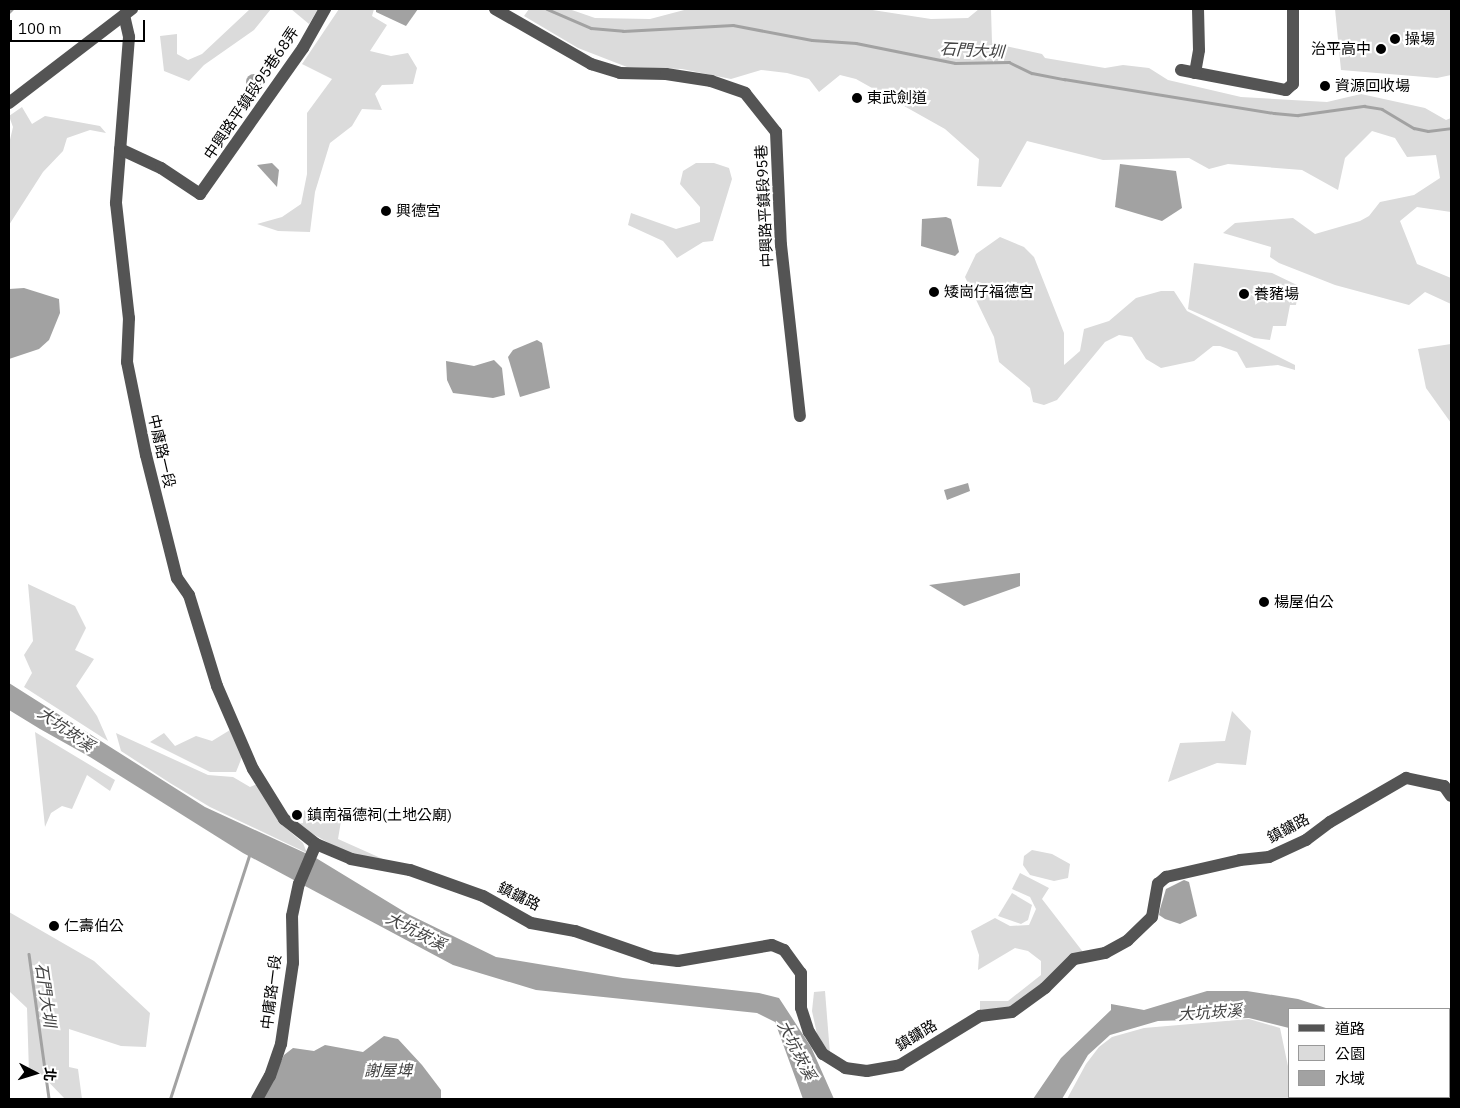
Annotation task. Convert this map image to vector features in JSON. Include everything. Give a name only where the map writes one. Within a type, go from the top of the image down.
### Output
[{"type":"street","name":"中興路平鎮段95巷68弄","points":[[120,149],[161,168],[200,194],[303,48],[325,9]]},
{"type":"street","name":"中興路平鎮段95巷","points":[[495,9],[592,64],[620,73],[666,74],[711,81],[745,93],[776,132],[781,245],[800,416]]},
{"type":"street","points":[[1195,73],[1200,50],[1198,9]]},
{"type":"street","points":[[1181,70],[1286,90],[1293,84],[1293,9]]},
{"type":"street","points":[[9,103],[128,12]]},
{"type":"street","name":"中庸路一段","points":[[128,12],[129,37],[116,203],[129,318],[127,362],[146,455],[175,569],[189,595],[217,686],[253,769],[284,819],[314,848],[299,884],[292,916],[293,963],[281,1044],[270,1076],[257,1099]]},
{"type":"street","name":"鎮鏞路","points":[[314,848],[351,859],[410,870],[483,896],[531,923],[576,931],[653,958],[678,961],[772,945],[784,950],[801,973],[801,1008],[809,1032],[823,1054],[845,1068],[867,1071],[900,1064],[980,1016],[1012,1012],[1045,988],[1074,960],[1105,953],[1128,940],[1152,917],[1158,884],[1166,877],[1240,860],[1269,857],[1306,840],[1330,822],[1406,778],[1444,786],[1451,796]]},
{"type":"green space","points":[[250,9],[271,9],[254,30],[204,65],[189,81],[164,71],[160,36],[177,34],[177,54],[188,60],[202,54]]},
{"type":"green space","points":[[291,9],[318,9],[309,24]]},
{"type":"green space","points":[[339,9],[374,9],[372,16],[387,25],[370,51],[391,56],[408,53],[417,68],[413,84],[382,85],[375,94],[382,110],[362,109],[352,126],[330,143],[315,192],[310,232],[278,231],[257,224],[282,217],[301,204],[307,174],[307,113],[332,79],[302,64]]},
{"type":"green space","points":[[529,9],[569,9],[595,18],[650,19],[688,9],[866,9],[931,19],[968,18],[979,9],[991,9],[992,43],[1042,54],[1045,58],[1105,68],[1123,65],[1149,68],[1168,80],[1241,97],[1327,102],[1361,94],[1425,108],[1446,120],[1451,118],[1451,212],[1417,207],[1400,221],[1417,264],[1451,278],[1451,304],[1425,292],[1409,305],[1335,285],[1279,263],[1270,257],[1271,247],[1223,233],[1235,223],[1293,218],[1315,234],[1360,221],[1369,216],[1380,202],[1414,195],[1440,178],[1436,155],[1407,157],[1395,138],[1372,131],[1345,158],[1338,190],[1302,170],[1228,164],[1209,169],[1189,158],[1103,160],[1027,141],[1001,187],[977,186],[979,159],[945,129],[856,79],[840,75],[819,92],[809,79],[787,73],[761,70],[731,79],[682,69],[627,67],[578,48],[524,16]]},
{"type":"green space","name":"操場","points":[[1335,9],[1451,9],[1451,75],[1437,78],[1341,70]]},
{"type":"green space","points":[[22,107],[32,124],[45,116],[100,126],[106,133],[90,130],[67,138],[63,151],[43,172],[9,225],[9,144],[13,127],[9,116]]},
{"type":"green space","points":[[696,163],[714,163],[729,168],[732,179],[713,241],[703,242],[677,258],[663,241],[628,225],[631,213],[676,229],[700,222],[700,207],[680,184],[683,171]]},
{"type":"green space","points":[[1000,237],[1024,247],[1034,257],[1064,333],[1064,365],[1080,351],[1084,329],[1109,321],[1136,298],[1161,291],[1174,291],[1187,311],[1295,365],[1295,370],[1278,365],[1246,368],[1237,352],[1220,346],[1213,346],[1194,361],[1161,368],[1146,359],[1132,337],[1119,335],[1105,342],[1057,400],[1044,405],[1033,402],[1030,388],[999,362],[994,337],[965,277],[976,254]]},
{"type":"green space","name":"養豬場","points":[[1194,263],[1272,273],[1299,286],[1296,305],[1290,305],[1286,326],[1273,326],[1270,340],[1254,338],[1188,309]]},
{"type":"green space","points":[[1451,344],[1451,423],[1426,388],[1418,349]]},
{"type":"green space","points":[[28,584],[75,606],[86,628],[75,650],[94,659],[76,686],[97,716],[108,741],[24,687],[32,673],[24,655],[33,641]]},
{"type":"green space","points":[[1232,711],[1251,731],[1246,765],[1217,763],[1168,782],[1180,743],[1225,741]]},
{"type":"green space","points":[[230,730],[242,757],[236,772],[210,772],[150,742],[164,733],[175,746],[196,736],[212,741]]},
{"type":"green space","points":[[35,732],[115,780],[110,791],[87,775],[72,809],[62,806],[51,813],[45,827]]},
{"type":"green space","points":[[116,733],[208,775],[233,777],[250,787],[257,784],[280,823],[303,843],[307,853],[210,807],[170,783],[121,751]]},
{"type":"green space","points":[[343,809],[338,839],[394,864],[352,856],[295,824],[303,823],[304,810]]},
{"type":"green space","points":[[1032,850],[1052,854],[1070,864],[1068,878],[1054,881],[1030,875],[1023,865],[1024,856]]},
{"type":"green space","points":[[1020,873],[1049,888],[1042,899],[1083,952],[1011,1007],[980,1012],[980,1001],[1008,1001],[1041,975],[1041,961],[1028,951],[1015,948],[978,970],[979,955],[971,931],[995,918],[1010,926],[1029,925],[1036,909],[1030,897],[1012,889]]},
{"type":"green space","points":[[1012,893],[1032,905],[1028,920],[1021,924],[998,916]]},
{"type":"green space","points":[[9,912],[94,961],[150,1013],[146,1047],[121,1046],[69,1029],[69,1067],[78,1069],[82,1099],[65,1099],[39,1072],[29,1073],[27,1008],[9,991]]},
{"type":"green space","points":[[825,991],[830,1054],[817,1034],[812,1011],[814,992]]},
{"type":"green space","points":[[1249,1019],[1280,1028],[1288,1066],[1288,1098],[1310,1099],[1067,1099],[1086,1064],[1099,1047],[1112,1037],[1144,1028]]},
{"type":"water","points":[[376,9],[418,9],[406,26],[376,12]]},
{"type":"water","points":[[254,74],[262,82],[254,90],[246,82]]},
{"type":"water","points":[[272,163],[279,170],[277,187],[257,165]]},
{"type":"water","points":[[1120,164],[1176,171],[1182,208],[1162,221],[1115,207]]},
{"type":"water","points":[[946,217],[951,219],[959,252],[955,256],[921,246],[922,219]]},
{"type":"water","points":[[24,288],[59,299],[60,313],[49,340],[39,349],[9,359],[9,289]]},
{"type":"water","points":[[537,340],[542,343],[550,388],[520,397],[508,357],[513,350]]},
{"type":"water","points":[[494,360],[502,368],[505,395],[493,398],[453,393],[447,380],[446,361],[474,366]]},
{"type":"water","points":[[968,483],[970,491],[947,500],[944,490]]},
{"type":"water","points":[[1020,573],[1020,586],[964,606],[929,585]]},
{"type":"water","name":"大坑崁溪","points":[[9,683],[205,807],[316,858],[408,914],[496,957],[623,978],[759,993],[779,998],[811,1047],[834,1099],[803,1099],[775,1022],[757,1013],[536,990],[453,965],[243,853],[90,757],[9,710]]},
{"type":"water","points":[[1184,880],[1189,882],[1197,916],[1180,924],[1159,915],[1166,889]]},
{"type":"water","name":"大坑崁溪","points":[[1207,991],[1247,991],[1298,999],[1326,1008],[1288,1008],[1288,1028],[1249,1018],[1158,1021],[1110,1035],[1088,1055],[1062,1099],[1033,1099],[1061,1058],[1111,1010],[1111,1004],[1144,1010]]},
{"type":"water","name":"謝屋埤","points":[[384,1036],[398,1039],[422,1065],[441,1090],[441,1099],[263,1099],[284,1055],[293,1048],[314,1051],[325,1045],[363,1052]]},
{"type":"waterway","name":"石門大圳","points":[[9,12],[12,9]]},
{"type":"waterway","name":"石門大圳","points":[[547,9],[591,28],[623,31],[733,25],[812,40],[856,43],[955,63],[1009,62],[1032,73],[1274,113],[1298,115],[1364,106],[1382,109],[1414,128],[1428,131],[1451,128]]},
{"type":"waterway","points":[[170,1099],[250,853]]},
{"type":"waterway","name":"石門大圳","points":[[29,954],[49,1099]]},
{"type":"place","name":"操場","points":[[1395,39]]},
{"type":"place","name":"治平高中","points":[[1381,49]]},
{"type":"place","name":"資源回收場","points":[[1325,86]]},
{"type":"place","name":"東武劍道","points":[[857,98]]},
{"type":"place","name":"興德宮","points":[[386,211]]},
{"type":"place","name":"矮崗仔福德宮","points":[[934,292]]},
{"type":"place","name":"養豬場","points":[[1244,294]]},
{"type":"place","name":"楊屋伯公","points":[[1264,602]]},
{"type":"place","name":"鎮南福德祠(土地公廟)","points":[[297,815]]},
{"type":"place","name":"仁壽伯公","points":[[54,926]]}]
